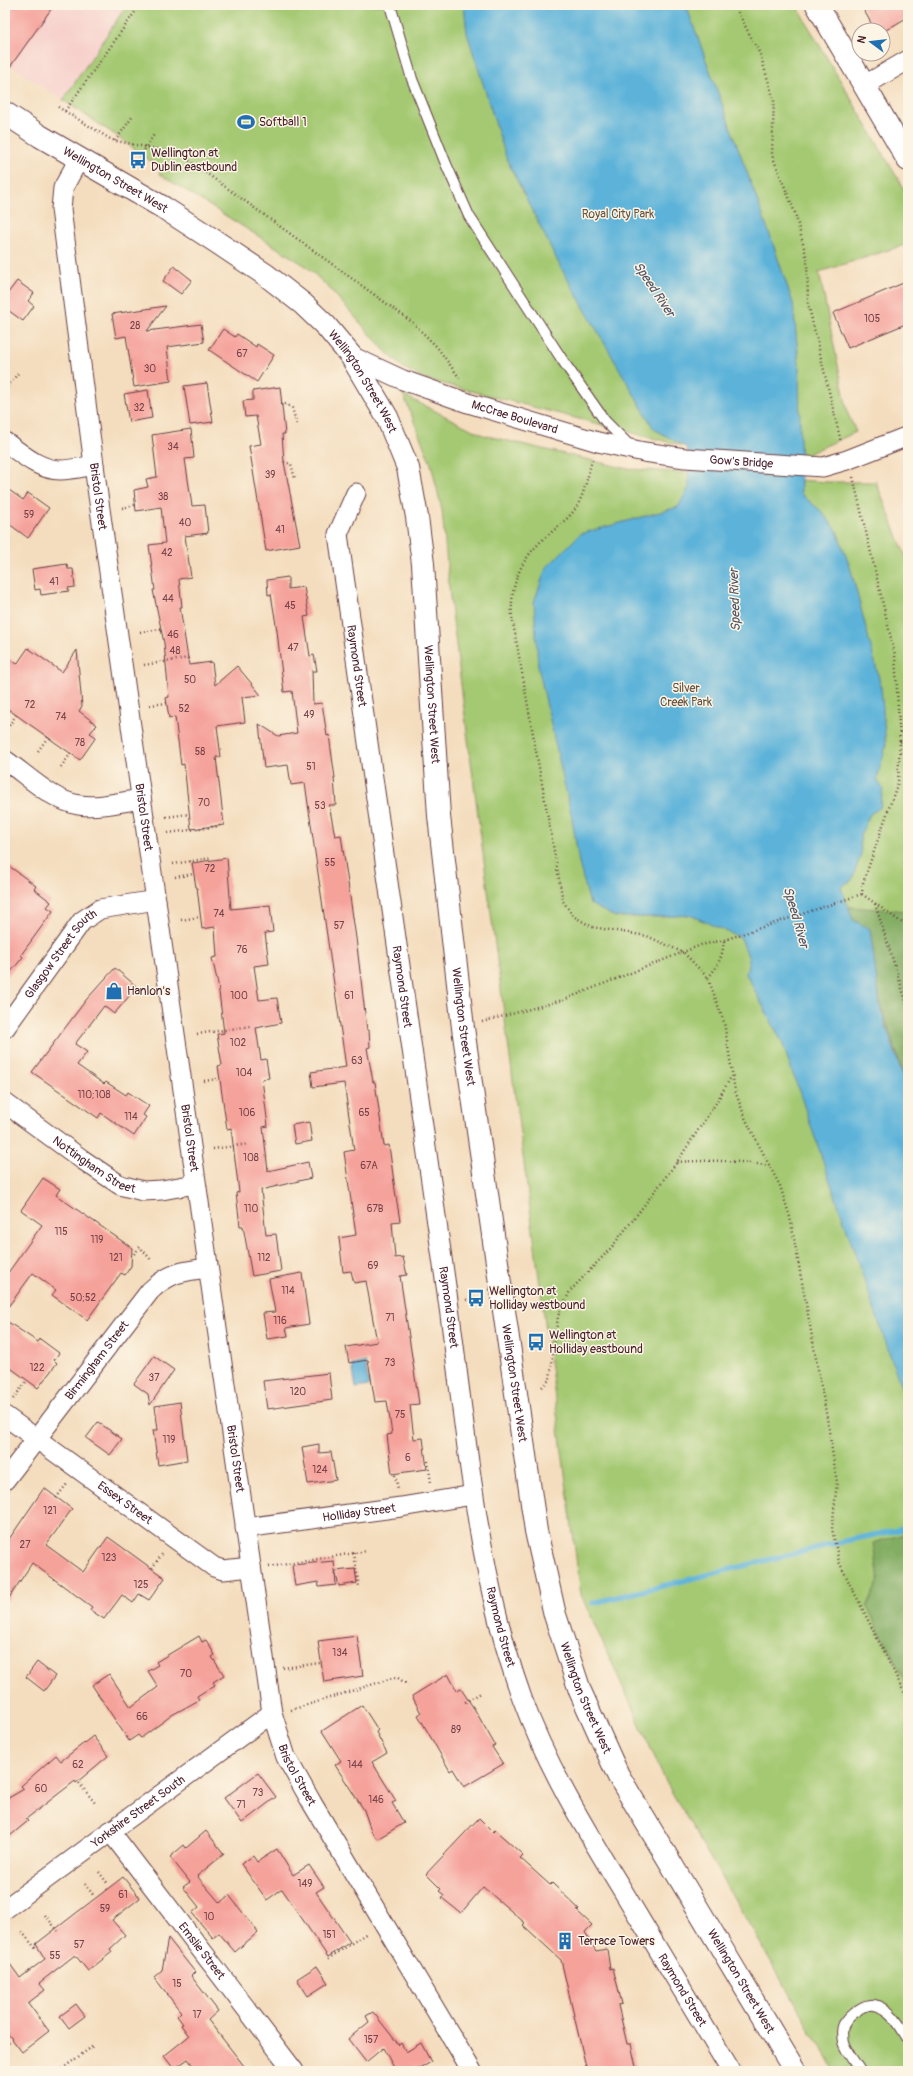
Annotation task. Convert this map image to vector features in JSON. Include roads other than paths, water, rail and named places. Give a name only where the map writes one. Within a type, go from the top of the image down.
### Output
[{"type":"main road","points":[[817,5],[908,160]]},
{"type":"main road","name":"Wellington Street West","points":[[7,118],[164,208],[279,284],[303,304],[326,326],[351,356],[387,417],[408,468],[417,517],[423,564],[439,816],[463,1028],[536,1531],[555,1615],[580,1691],[618,1775],[795,2071]]},
{"type":"street","points":[[864,86],[908,60]]},
{"type":"street","name":"Bristol Street","points":[[79,160],[63,188],[61,209],[94,466],[245,1528],[259,1567],[286,1757],[472,2071]]},
{"type":"street","name":"McCrae Boulevard","points":[[351,356],[403,380],[468,403],[598,442],[634,450],[685,458]]},
{"type":"street","name":"Gow's Bridge","points":[[685,458],[823,467],[847,460],[908,436]]},
{"type":"street","points":[[5,442],[32,461],[44,467],[59,470],[94,466]]},
{"type":"street","name":"Raymond Street","points":[[356,493],[338,534],[399,975],[448,1302],[473,1495],[497,1616],[524,1703],[548,1760],[587,1831],[731,2071]]},
{"type":"street","points":[[5,760],[46,790],[71,804],[95,806],[141,799]]},
{"type":"street","name":"Glasgow Street South","points":[[5,1028],[82,921],[100,908],[156,900]]},
{"type":"street","name":"Nottingham Street","points":[[5,1103],[120,1185],[134,1190],[152,1191],[195,1184]]},
{"type":"street","name":"Birmingham Street","points":[[5,1480],[150,1291],[169,1276],[183,1271],[208,1268]]},
{"type":"street","name":"Essex Street","points":[[8,1409],[37,1439],[214,1567],[223,1570],[259,1567]]},
{"type":"street","name":"Holliday Street","points":[[245,1528],[401,1508],[473,1495]]},
{"type":"street","name":"Yorkshire Street South","points":[[5,1909],[110,1831],[280,1712]]},
{"type":"street","name":"Emslie Street","points":[[110,1831],[294,2071]]},
{"type":"lane","points":[[390,5],[412,79],[446,164],[469,216],[567,367],[605,421],[634,450]]},
{"type":"lane","points":[[860,2071],[844,2043],[842,2034],[843,2025],[848,2018],[866,2005],[874,2005],[882,2008],[892,2015],[908,2039]]},
{"type":"water","name":"Speed River","points":[[464,5],[686,5],[771,238],[793,303],[799,363],[801,494],[821,511],[837,531],[851,570],[881,686],[886,746],[877,779],[883,789],[880,808],[870,814],[860,836],[861,854],[852,880],[841,887],[853,920],[870,929],[881,1011],[908,1091],[908,1407],[782,1042],[746,974],[749,959],[741,938],[690,915],[615,917],[590,904],[579,863],[572,818],[538,666],[534,602],[546,568],[580,534],[678,507],[689,487],[687,448],[654,429],[560,266],[507,160],[467,33]]},
{"type":"water","points":[[365,1362],[369,1386],[356,1388],[352,1365]]},
{"type":"waterway","points":[[593,1603],[845,1541],[908,1528]]},
{"type":"place","name":"Softball 1","points":[[246,122]]},
{"type":"place","name":"Wellington at Dublin eastbound","points":[[138,160]]},
{"type":"place","name":"Hanlon's","points":[[114,991]]},
{"type":"place","name":"Wellington at Holliday westbound","points":[[476,1298]]},
{"type":"place","name":"Wellington at Holliday eastbound","points":[[536,1342]]},
{"type":"place","name":"Terrace Towers","points":[[565,1941]]},
{"type":"park label","name":"Royal City Park","points":[[618,214]]},
{"type":"park label","name":"Silver Creek Park","points":[[686,695]]}]
